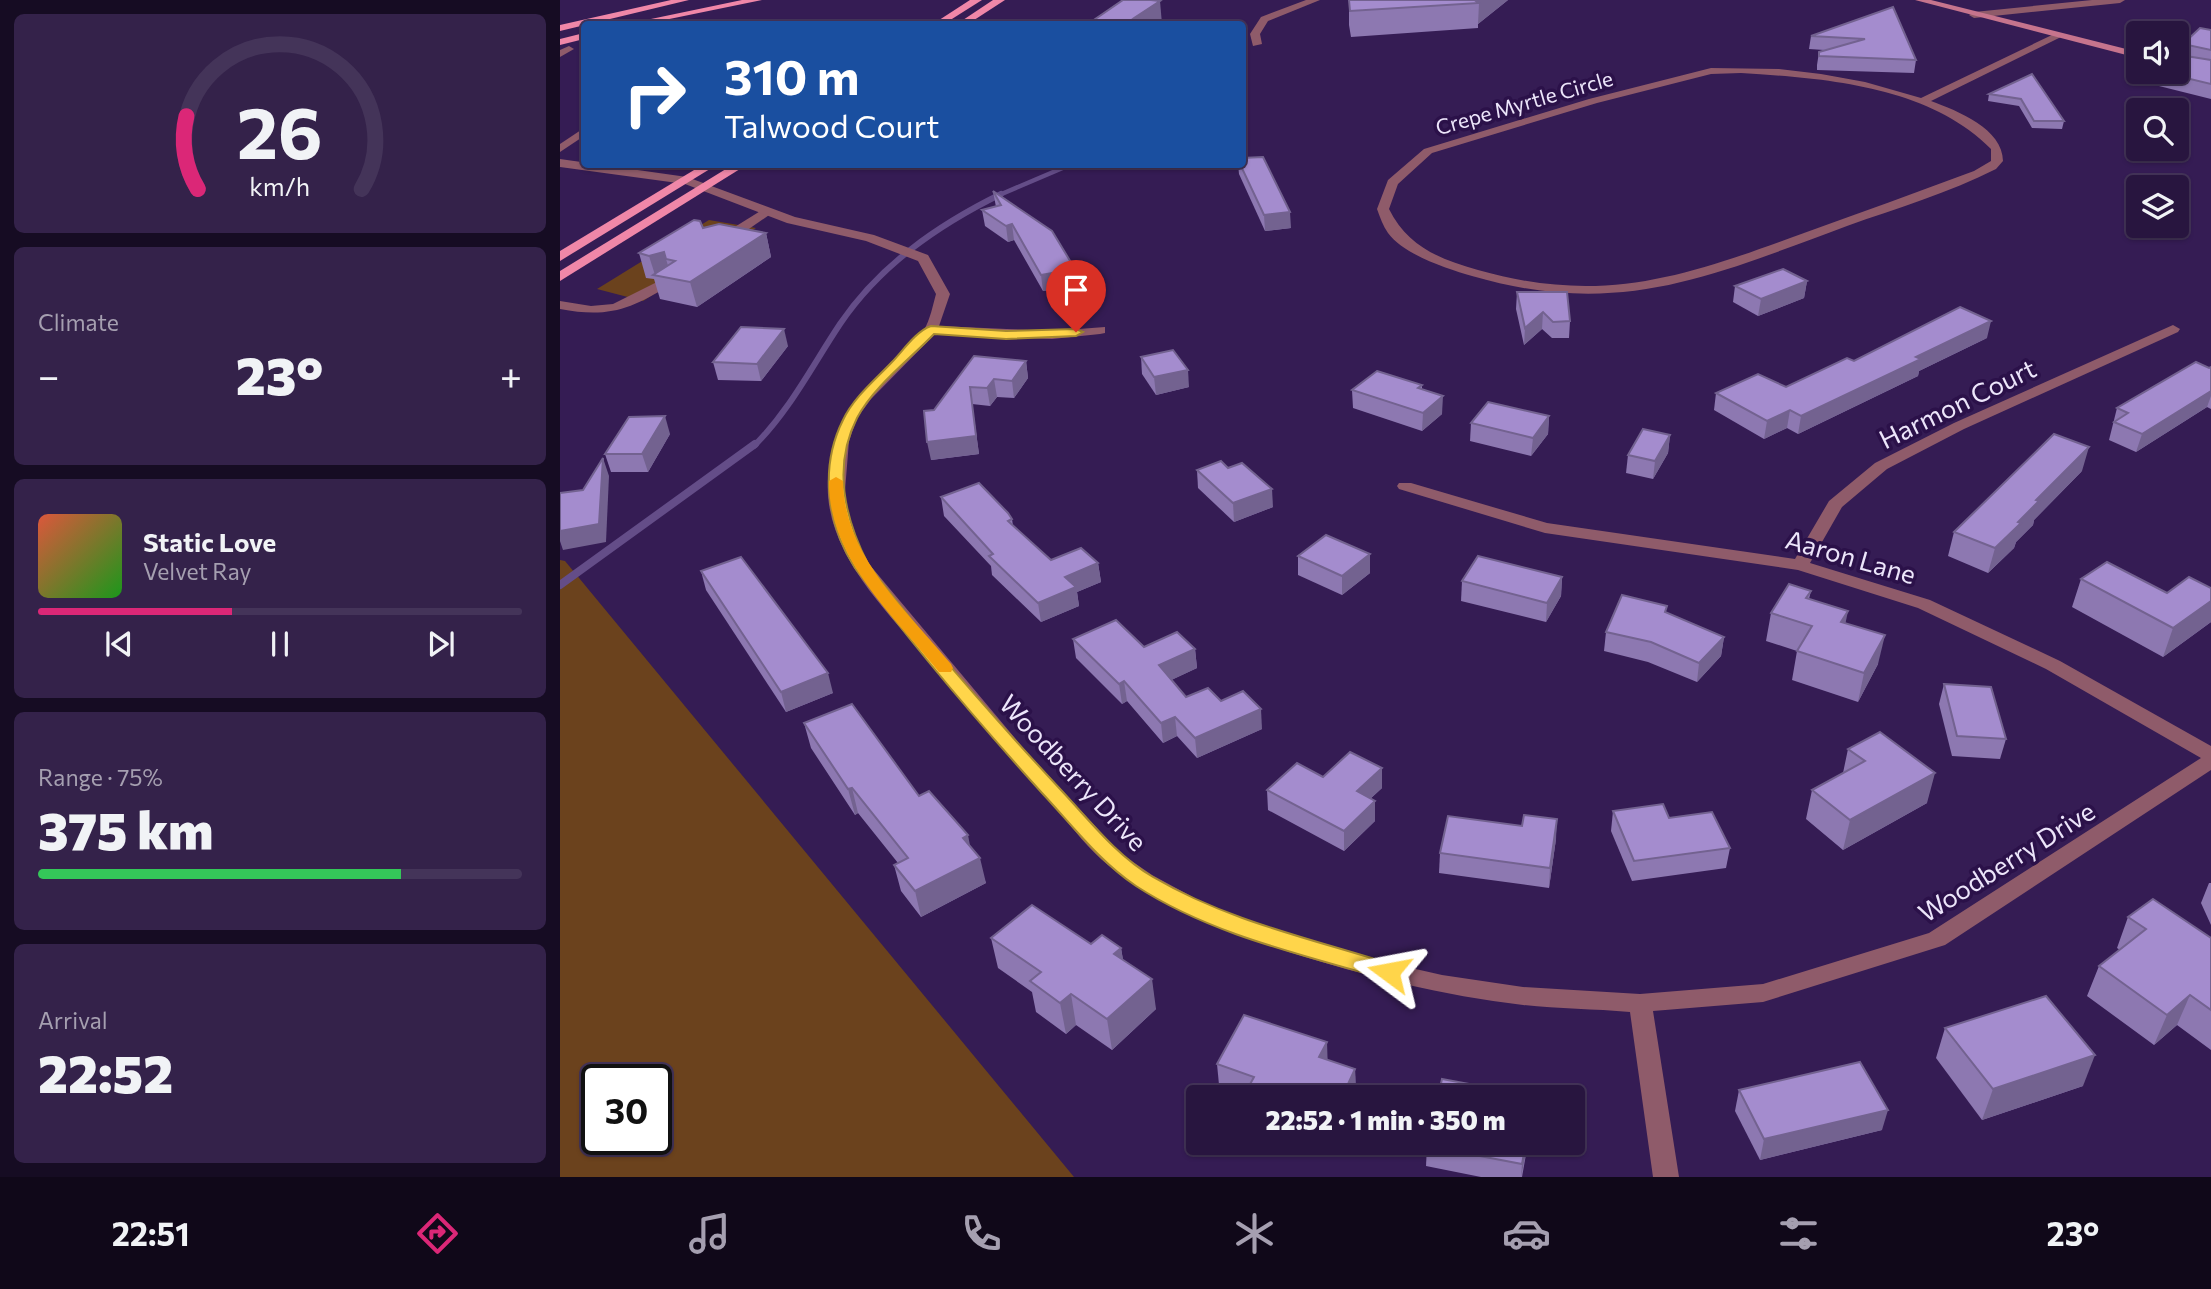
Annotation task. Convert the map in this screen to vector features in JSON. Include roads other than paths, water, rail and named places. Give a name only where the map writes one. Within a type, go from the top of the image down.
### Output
[{"type":"main road","points":[[591,21],[684,0]]},
{"type":"main road","points":[[648,21],[757,0]]},
{"type":"main road","points":[[943,21],[977,0]]},
{"type":"main road","points":[[967,21],[1000,0]]},
{"type":"main road","points":[[1920,0],[2056,37],[2126,52]]},
{"type":"main road","points":[[560,28],[581,23]]},
{"type":"main road","points":[[563,49],[581,38]]},
{"type":"main road","points":[[560,257],[707,168]]},
{"type":"main road","points":[[560,277],[737,168]]},
{"type":"street","points":[[1257,44],[1255,34],[1264,19],[1281,10],[1315,0]]},
{"type":"street","points":[[1974,15],[2120,0]]},
{"type":"street","points":[[1925,100],[2056,37]]},
{"type":"street","name":"Crepe Myrtle Circle","points":[[1740,70],[1785,73],[1925,100],[1966,120],[1990,139],[1998,155],[1992,167],[1870,215],[1716,270],[1662,284],[1569,290],[1477,276],[1446,266],[1410,247],[1386,221],[1382,210],[1389,185],[1396,175],[1428,151],[1692,75],[1740,70]]},
{"type":"street","points":[[560,149],[581,133]]},
{"type":"street","name":"Woodberry Drive","points":[[560,163],[581,165]]},
{"type":"street","name":"Woodberry Drive","points":[[611,168],[708,186],[791,220],[870,238],[923,258],[943,294],[931,330],[866,396],[850,418],[841,441],[836,503],[845,534],[861,565],[884,596],[1017,754],[1113,858],[1144,881],[1192,907],[1259,934],[1363,966],[1442,984],[1523,996],[1640,1003],[1763,993],[1937,939],[2211,761]]},
{"type":"street","points":[[714,246],[769,211]]},
{"type":"street","points":[[560,305],[590,312],[614,310],[629,306],[665,282]]},
{"type":"street","name":"Harmon Court","points":[[1800,565],[1835,504],[1881,466],[1959,426],[2173,329]]},
{"type":"street","points":[[931,330],[1052,335],[1100,330]]},
{"type":"street","name":"Aaron Lane","points":[[1405,486],[1545,528],[1800,565],[1936,610],[2053,665],[2211,755]]},
{"type":"street","points":[[1640,1003],[1666,1177]]},
{"type":"waterway","points":[[998,196],[1063,168]]},
{"type":"waterway","points":[[754,446],[779,418],[840,324],[873,283],[933,233],[998,196]]},
{"type":"waterway","points":[[560,585],[755,444]]}]
